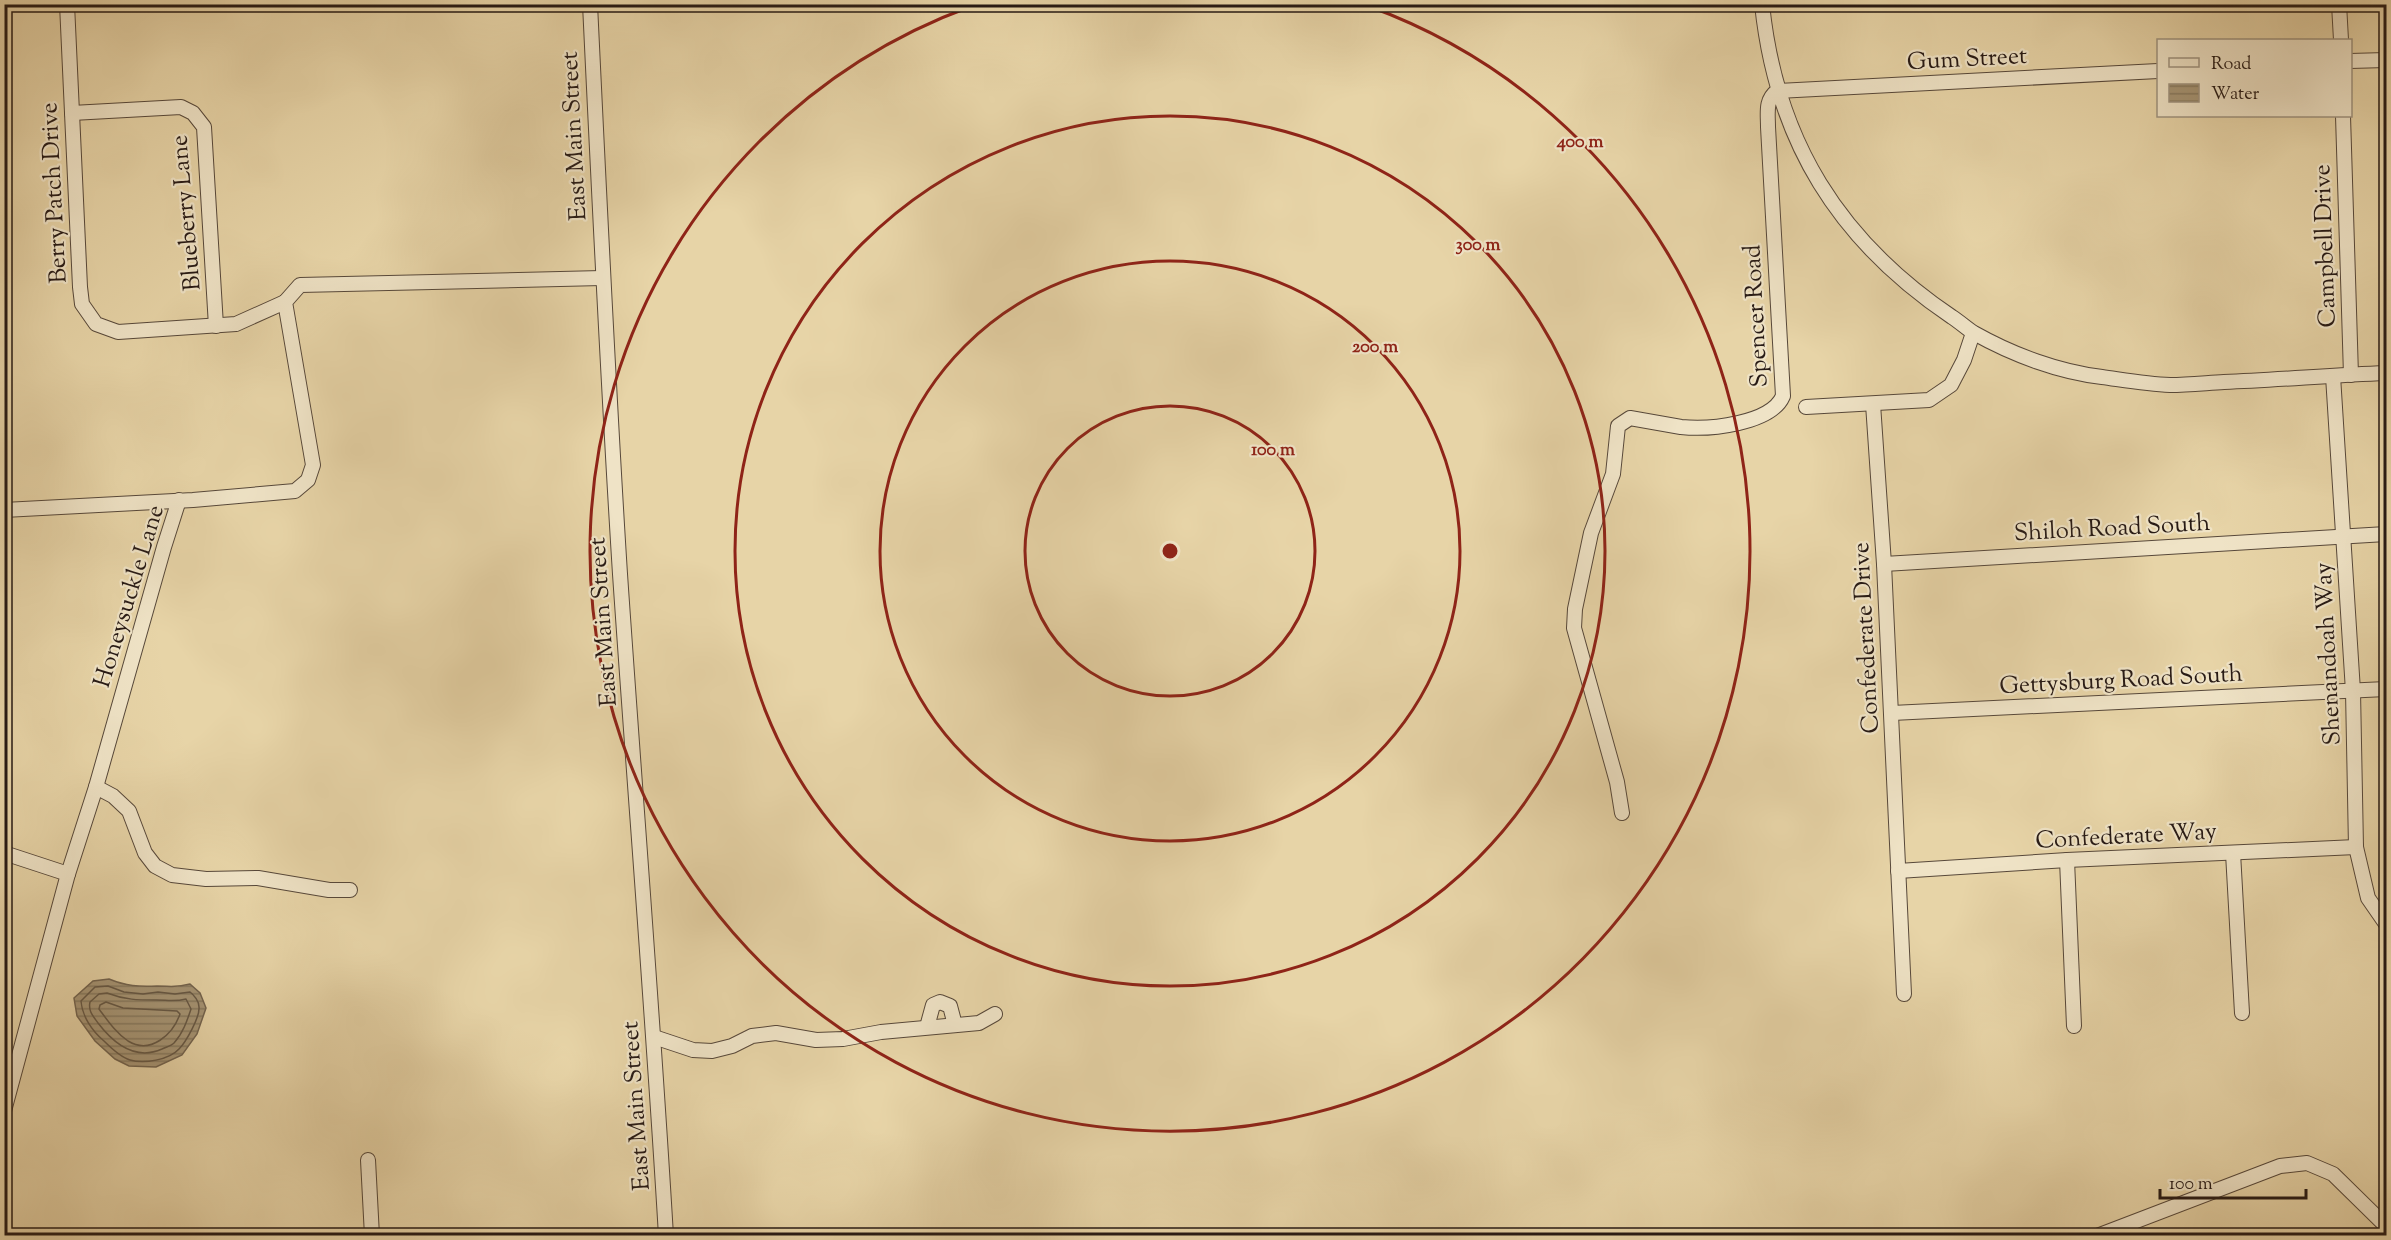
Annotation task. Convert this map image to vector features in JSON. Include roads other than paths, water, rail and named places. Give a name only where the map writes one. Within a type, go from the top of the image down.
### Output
[{"type":"street","name":"Berry Patch Drive","points":[[66,4],[80,287],[82,304],[96,324],[117,332],[236,324],[285,302]]},
{"type":"street","name":"East Main Street","points":[[590,4],[602,278],[620,575],[654,1037],[666,1236]]},
{"type":"street","points":[[1762,4],[1766,42],[1777,90],[1816,177],[1850,226],[1899,278],[1973,333],[2032,359],[2100,377],[2169,385],[2386,373]]},
{"type":"street","points":[[2340,4],[2341,39]]},
{"type":"street","points":[[2352,61],[2386,60]]},
{"type":"street","name":"Gum Street","points":[[1777,90],[2157,71]]},
{"type":"street","name":"Spencer Road","points":[[1622,813],[1617,782],[1575,635],[1575,609],[1581,577],[1591,533],[1613,474],[1618,426],[1624,420],[1630,418],[1683,427],[1722,425],[1762,417],[1780,404],[1783,396],[1767,104],[1777,90]]},
{"type":"street","name":"Blueberry Lane","points":[[72,112],[181,107],[193,113],[204,127],[216,326]]},
{"type":"street","name":"Campbell Drive","points":[[2343,117],[2351,375]]},
{"type":"street","points":[[285,302],[300,285],[602,278]]},
{"type":"street","name":"Honeysuckle Lane","points":[[4,1111],[68,874],[96,787],[179,500],[295,491],[308,480],[313,465],[312,449],[285,302]]},
{"type":"street","points":[[1806,407],[1929,400],[1941,394],[1951,385],[1964,360],[1973,333]]},
{"type":"street","name":"Shenandoah Way","points":[[2333,376],[2353,691],[2356,847],[2368,898],[2386,924]]},
{"type":"street","name":"Confederate Drive","points":[[1873,404],[1892,713],[1904,994]]},
{"type":"street","points":[[4,510],[179,500]]},
{"type":"street","name":"Shiloh Road South","points":[[1884,564],[2386,534]]},
{"type":"street","name":"Gettysburg Road South","points":[[1892,713],[2386,689]]},
{"type":"street","points":[[96,787],[113,796],[129,811],[145,853],[155,866],[172,875],[206,879],[258,878],[329,890],[350,890]]},
{"type":"street","name":"Confederate Way","points":[[1898,871],[2067,860],[2356,847]]},
{"type":"street","points":[[2233,853],[2242,1013]]},
{"type":"street","points":[[4,854],[68,874]]},
{"type":"street","points":[[2067,860],[2074,1026]]},
{"type":"street","points":[[927,1027],[933,1005],[940,1002],[950,1006],[955,1025]]},
{"type":"street","points":[[654,1037],[693,1050],[712,1051],[732,1046],[752,1036],[776,1033],[816,1040],[843,1039],[927,1027],[979,1023],[995,1014]]},
{"type":"street","points":[[368,1160],[372,1236]]},
{"type":"street","points":[[2097,1236],[2280,1166],[2307,1163],[2333,1174],[2386,1226]]},
{"type":"water","points":[[109,979],[138,986],[190,984],[200,993],[206,1008],[197,1034],[182,1055],[156,1067],[129,1066],[115,1059],[95,1041],[77,1016],[74,998],[93,981]]}]
